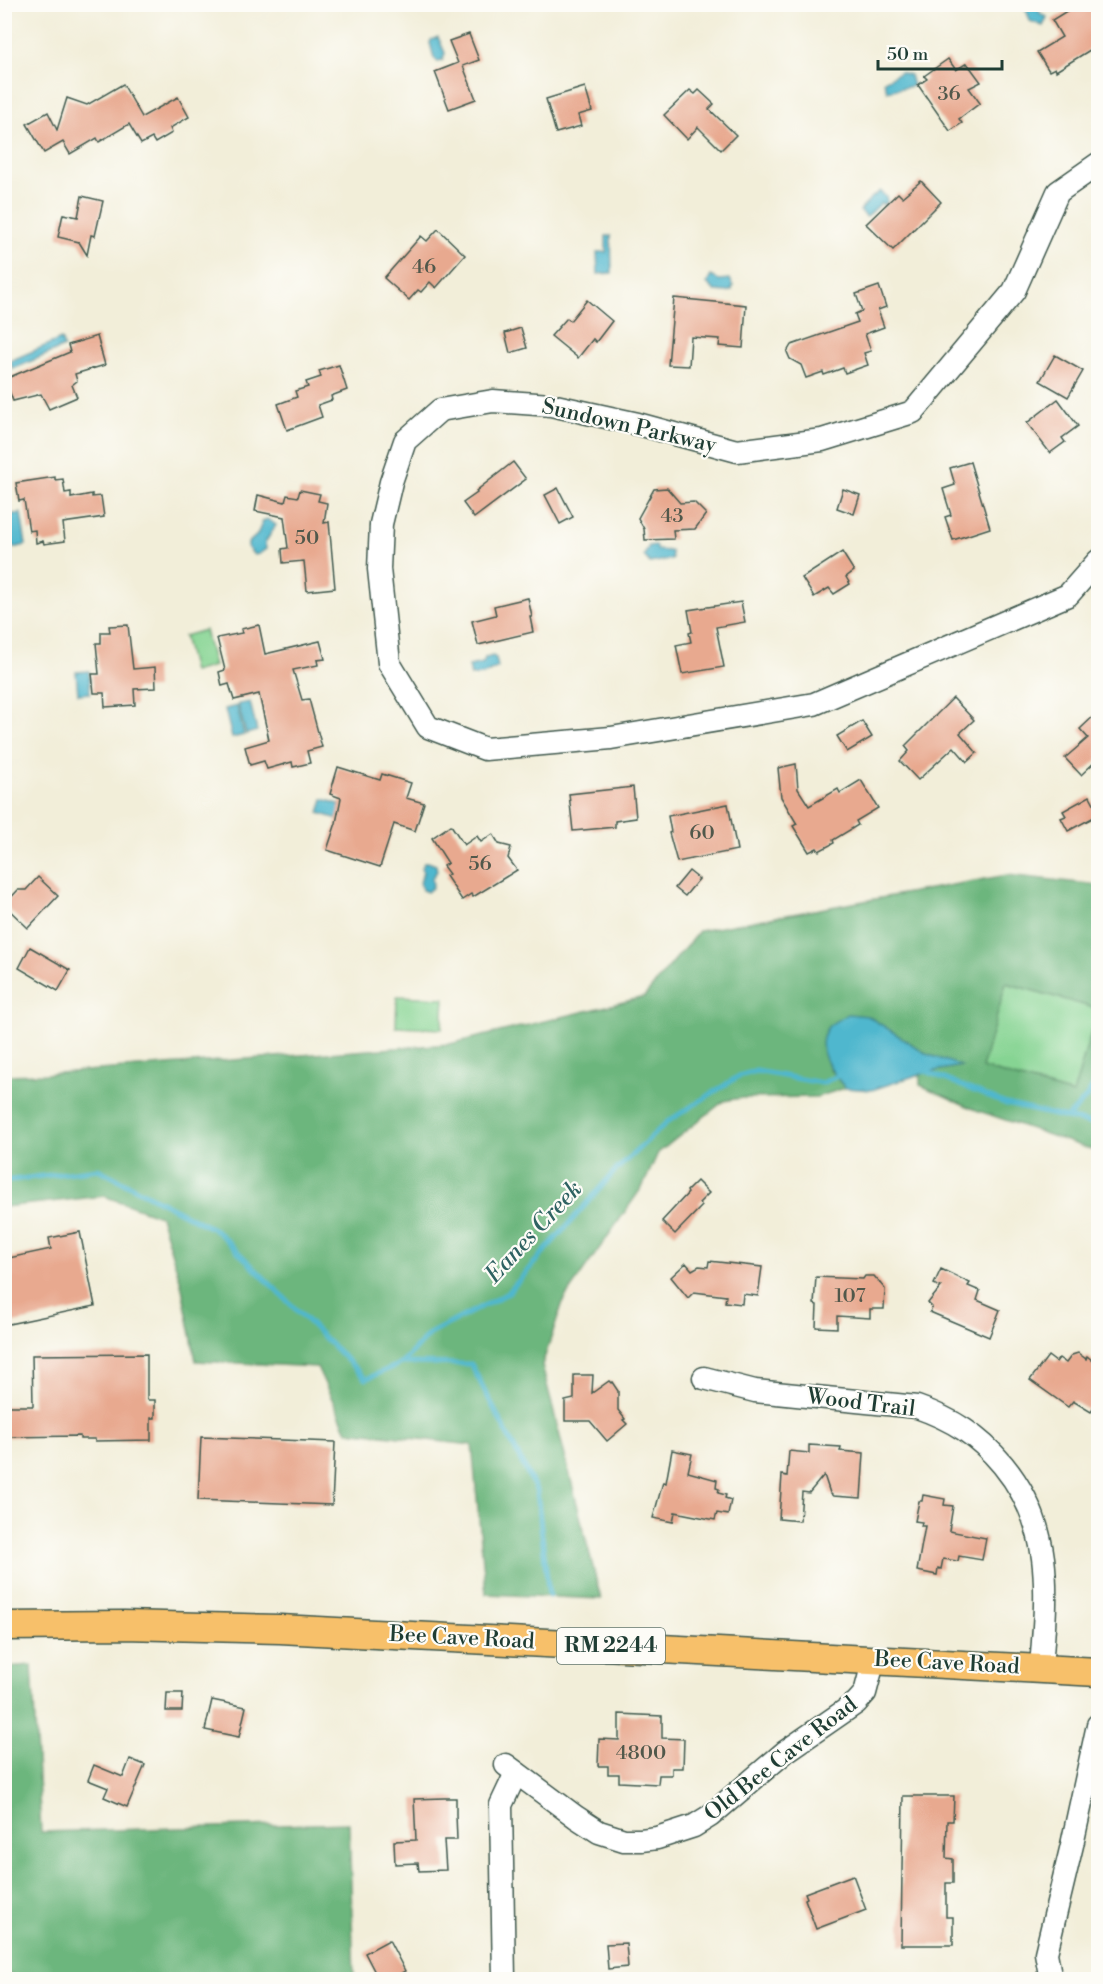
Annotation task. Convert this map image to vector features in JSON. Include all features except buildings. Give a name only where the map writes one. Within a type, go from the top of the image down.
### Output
[{"type":"main road","name":"Bee Cave Road","points":[[4,1626],[234,1627],[1041,1667],[1098,1672]]},
{"type":"street","name":"Sundown Parkway","points":[[1098,164],[1059,192],[1014,291],[913,412],[822,440],[737,451],[638,424],[551,405],[493,401],[440,410],[405,441],[391,482],[381,524],[379,569],[389,663],[428,727],[485,749],[610,738],[814,704],[1068,595],[1098,561]]},
{"type":"street","name":"Wood Trail","points":[[704,1378],[755,1391],[917,1407],[939,1414],[978,1438],[1013,1477],[1026,1497],[1036,1522],[1041,1543],[1045,1586],[1041,1667]]},
{"type":"street","name":"Old Bee Cave Road","points":[[504,1980],[501,1805],[511,1769],[587,1825],[605,1835],[624,1840],[641,1840],[675,1833],[694,1826],[710,1816],[777,1757],[856,1703],[865,1693],[874,1659]]},
{"type":"street","points":[[1051,1980],[1046,1953],[1098,1725]]},
{"type":"green space","points":[[205,630],[214,666],[193,672],[184,636]]},
{"type":"green space","points":[[1007,875],[1098,885],[1098,1009],[1098,1152],[976,1110],[920,1085],[920,1074],[959,1066],[927,1054],[868,1017],[829,1068],[845,1088],[817,1097],[741,1098],[724,1101],[658,1153],[643,1186],[564,1299],[542,1365],[601,1599],[486,1594],[472,1445],[347,1431],[317,1367],[196,1361],[181,1283],[160,1216],[104,1196],[5,1207],[4,1075],[45,1074],[450,1044],[644,997],[699,931]],"holes":[[[1006,983],[1098,1009],[1073,1094],[982,1068]]]},
{"type":"green space","points":[[1006,983],[1098,1009],[1073,1094],[981,1068]]},
{"type":"green space","points":[[397,996],[444,998],[442,1029],[396,1027]]},
{"type":"green space","points":[[32,1665],[41,1832],[349,1823],[354,1979],[23,1980],[5,1972],[5,1667]]},
{"type":"water","points":[[1028,5],[1038,8],[1040,13],[1047,17],[1043,26],[1030,21],[1025,10]]},
{"type":"water","points":[[438,37],[445,53],[443,60],[438,62],[434,58],[430,43]]},
{"type":"water","points":[[900,72],[910,75],[913,86],[887,91],[884,81]]},
{"type":"water","points":[[880,191],[886,197],[887,202],[884,205],[881,203],[867,217],[860,211]]},
{"type":"water","points":[[606,236],[611,236],[612,273],[598,274],[597,252],[606,252]]},
{"type":"water","points":[[711,276],[719,280],[730,279],[732,290],[715,291],[707,283]]},
{"type":"water","points":[[61,339],[64,347],[13,369],[10,361]]},
{"type":"water","points":[[21,513],[26,545],[13,548],[8,515]]},
{"type":"water","points":[[267,519],[276,525],[265,543],[266,549],[254,555],[248,548],[248,543],[257,535],[263,521]]},
{"type":"water","points":[[655,545],[657,550],[671,551],[672,559],[650,563],[644,556],[649,546]]},
{"type":"water","points":[[493,656],[496,658],[498,667],[483,675],[471,676],[469,666],[483,663],[485,658]]},
{"type":"water","points":[[89,671],[90,693],[78,694],[76,672]]},
{"type":"water","points":[[250,702],[257,731],[246,734],[238,704]]},
{"type":"water","points":[[237,706],[244,735],[232,738],[225,709]]},
{"type":"water","points":[[323,799],[358,810],[354,824],[319,813]]},
{"type":"water","points":[[424,863],[436,865],[437,871],[432,878],[433,887],[427,892],[422,890],[420,883],[423,872],[421,869]]},
{"type":"water","points":[[848,1014],[868,1016],[927,1054],[961,1066],[920,1074],[872,1090],[845,1088],[826,1060],[822,1043],[828,1027]]},
{"type":"waterway","name":"Eanes Creek","points":[[923,1070],[1006,1104],[1098,1125]]},
{"type":"waterway","name":"Eanes Creek","points":[[4,1181],[98,1169],[217,1231],[366,1379],[402,1363],[429,1334],[508,1293],[614,1172],[667,1122],[739,1076],[756,1071],[822,1083],[842,1074]]},
{"type":"waterway","points":[[1067,1118],[1086,1098],[1098,1078]]},
{"type":"waterway","points":[[402,1363],[471,1364],[537,1492],[549,1596]]}]
